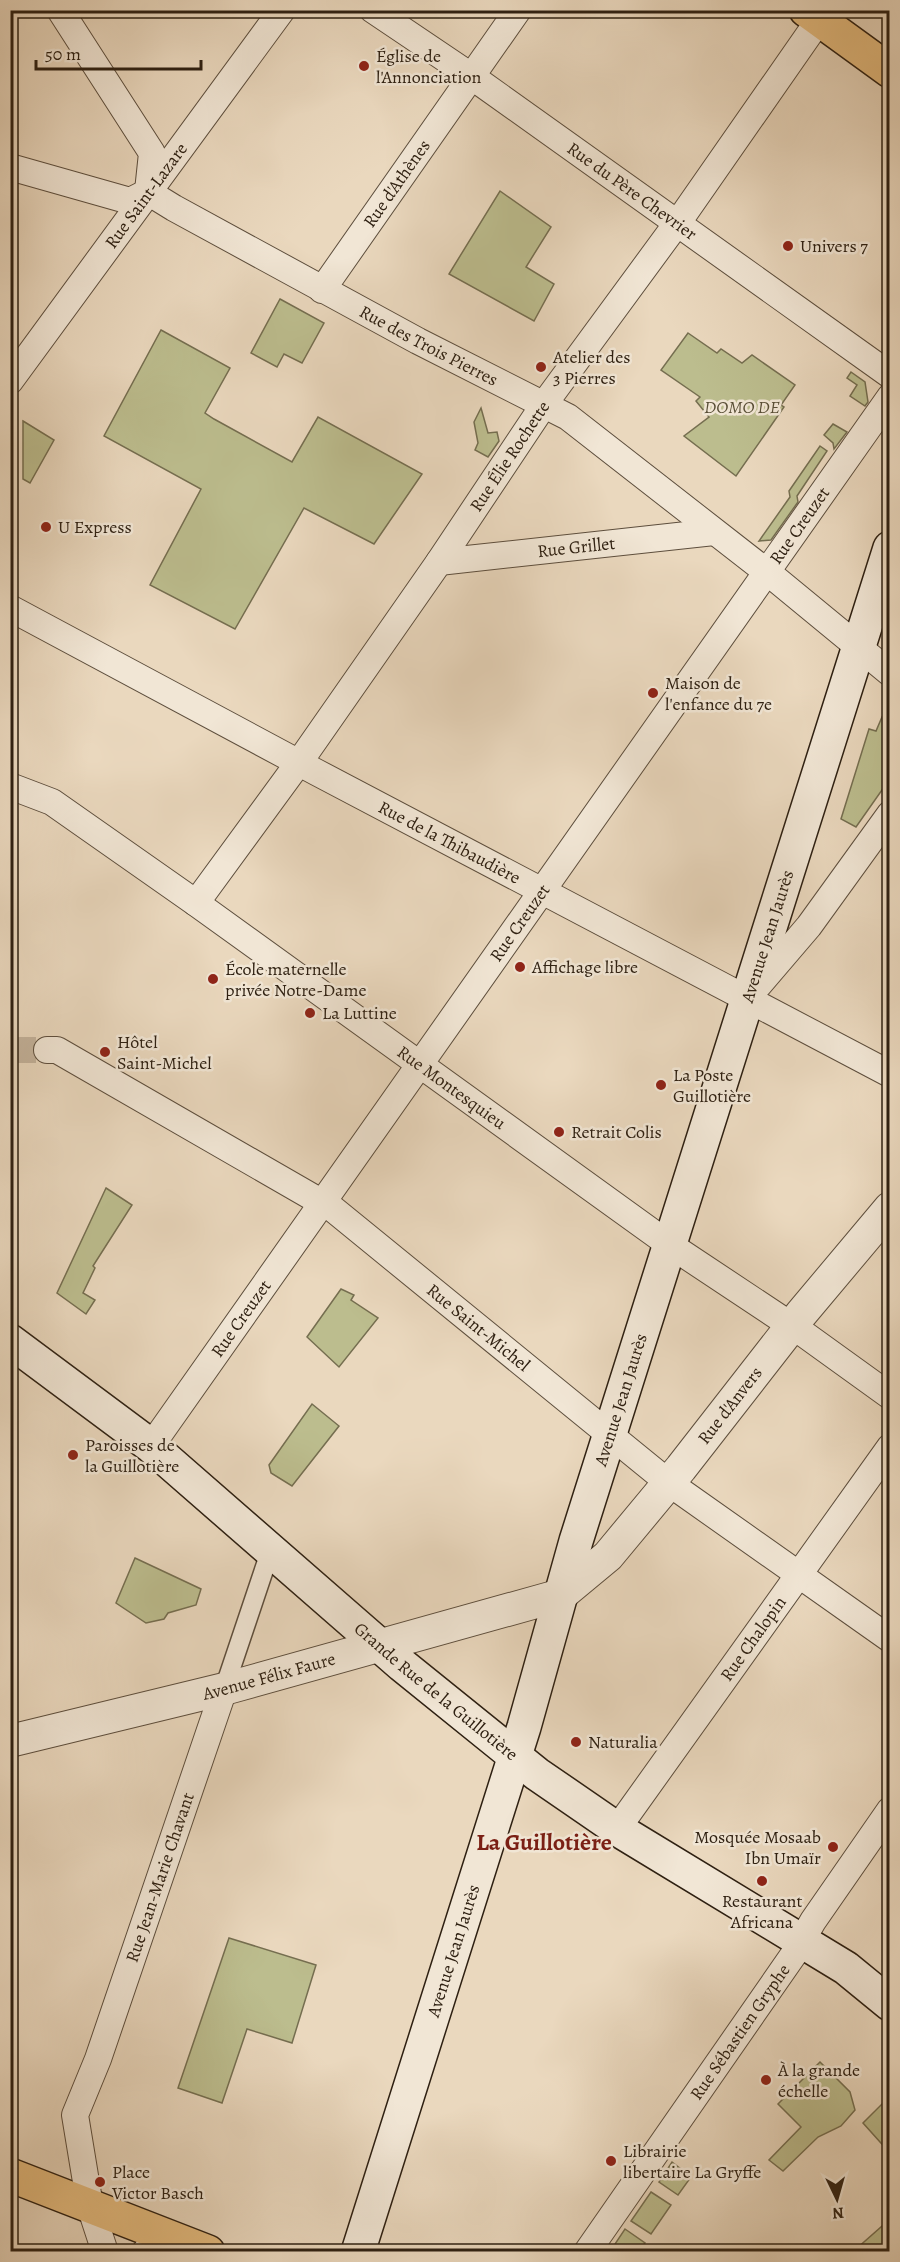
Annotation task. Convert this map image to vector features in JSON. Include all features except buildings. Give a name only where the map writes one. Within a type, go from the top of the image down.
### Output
[{"type":"main road","points":[[818,14],[890,71]]},
{"type":"main road","name":"Avenue Jean Jaurès","points":[[358,2252],[524,1727],[610,1434],[890,548]]},
{"type":"main road","name":"Grande Rue de la Guillotière","points":[[10,1341],[151,1446],[378,1644],[513,1756],[617,1829],[846,1968],[890,2004]]},
{"type":"main road","points":[[10,2175],[90,2206],[154,2243],[208,2252]]},
{"type":"street","points":[[10,167],[130,201],[148,192],[152,153],[60,10]]},
{"type":"street","name":"Rue Saint-Lazare","points":[[10,381],[282,10]]},
{"type":"street","name":"Rue du Père Chevrier","points":[[373,10],[471,76],[890,375]]},
{"type":"street","name":"Rue d'Athènes","points":[[322,290],[518,10]]},
{"type":"street","name":"Rue Élie Rochette","points":[[196,903],[298,763],[439,562],[545,403],[678,223],[818,14]]},
{"type":"street","name":"Rue des Trois Pierres","points":[[148,192],[322,290],[434,350],[545,403],[568,417],[766,571],[890,672]]},
{"type":"street","name":"Rue Creuzet","points":[[151,1446],[890,397]]},
{"type":"street","name":"Rue Grillet","points":[[439,562],[714,532]]},
{"type":"street","name":"Rue de la Thibaudière","points":[[10,608],[298,763],[748,997],[890,1074]]},
{"type":"street","name":"Rue Montesquieu","points":[[10,786],[52,802],[196,903],[670,1245],[890,1396]]},
{"type":"street","points":[[748,997],[809,926],[890,814]]},
{"type":"street","name":"Rue Saint-Michel","points":[[47,1050],[57,1050],[114,1092],[321,1202],[669,1483],[890,1639]]},
{"type":"street","name":"Rue d'Anvers","points":[[561,1595],[608,1556],[669,1483],[791,1326],[890,1208]]},
{"type":"street","name":"Rue Chalopin","points":[[617,1829],[890,1447]]},
{"type":"street","name":"Rue Jean-Marie Chavant","points":[[105,2252],[90,2206],[75,2115],[97,2063],[271,1550]]},
{"type":"street","name":"Avenue Félix Faure","points":[[10,1742],[224,1689],[378,1644],[561,1595]]},
{"type":"street","name":"Rue Sébastien Gryphe","points":[[586,2252],[890,1810]]},
{"type":"green space","points":[[500,191],[551,227],[526,267],[554,284],[534,321],[449,274]]},
{"type":"green space","points":[[280,299],[324,323],[302,363],[284,354],[277,367],[251,353]]},
{"type":"green space","points":[[161,330],[230,368],[205,413],[214,419],[292,462],[318,417],[422,474],[374,544],[304,508],[235,629],[150,585],[201,489],[104,436]]},
{"type":"green space","name":"DOMO DE","points":[[688,333],[717,353],[721,349],[742,363],[752,355],[795,385],[781,405],[784,407],[736,476],[684,436],[709,417],[696,401],[700,397],[661,370]]},
{"type":"green space","points":[[851,372],[865,382],[868,402],[865,406],[850,396],[857,385],[847,378]]},
{"type":"green space","points":[[481,408],[488,433],[497,432],[499,441],[488,457],[475,450],[478,443],[474,422]]},
{"type":"green space","points":[[23,421],[54,440],[30,483],[23,479]]},
{"type":"green space","points":[[833,424],[847,432],[834,449],[833,443],[824,435]]},
{"type":"green space","points":[[820,446],[827,451],[797,496],[798,502],[771,540],[759,541],[790,497],[789,491]]},
{"type":"green space","points":[[882,717],[889,723],[889,780],[856,827],[841,819],[869,729],[876,731]]},
{"type":"green space","points":[[106,1188],[132,1205],[93,1266],[95,1268],[83,1293],[95,1300],[86,1314],[57,1293]]},
{"type":"green space","points":[[341,1289],[354,1295],[351,1300],[378,1318],[339,1367],[307,1337]]},
{"type":"green space","points":[[312,1404],[339,1426],[292,1486],[271,1473],[269,1465]]},
{"type":"green space","points":[[135,1558],[201,1589],[196,1605],[168,1613],[164,1619],[146,1623],[116,1603]]},
{"type":"green space","points":[[229,1938],[316,1965],[292,2043],[247,2029],[222,2103],[178,2088]]},
{"type":"green space","points":[[820,2062],[850,2092],[855,2110],[841,2126],[818,2137],[783,2171],[769,2160],[801,2127],[778,2104]]},
{"type":"green space","points":[[884,2102],[889,2108],[889,2152],[863,2123]]},
{"type":"green space","points":[[672,2162],[691,2177],[678,2195],[659,2182]]},
{"type":"green space","points":[[651,2192],[671,2205],[651,2234],[631,2221]]},
{"type":"green space","points":[[889,2220],[889,2251],[858,2251],[856,2249]]},
{"type":"green space","points":[[625,2229],[645,2243],[639,2251],[619,2251],[613,2247]]},
{"type":"tunnel","points":[[10,1050],[47,1050]]},
{"type":"place","name":"Église de l'Annonciation","points":[[364,66]]},
{"type":"place","name":"Univers 7","points":[[788,246]]},
{"type":"place","name":"Atelier des 3 Pierres","points":[[541,367]]},
{"type":"place","name":"U Express","points":[[46,527]]},
{"type":"place","name":"Maison de l'enfance du 7e","points":[[653,693]]},
{"type":"place","name":"Affichage libre","points":[[520,967]]},
{"type":"place","name":"École maternelle privée Notre-Dame","points":[[213,979]]},
{"type":"place","name":"La Luttine","points":[[310,1013]]},
{"type":"place","name":"Hôtel Saint-Michel","points":[[105,1052]]},
{"type":"place","name":"La Poste Guillotière","points":[[661,1085]]},
{"type":"place","name":"Retrait Colis","points":[[559,1132]]},
{"type":"place","name":"Paroisses de la Guillotière","points":[[73,1455]]},
{"type":"place","name":"Naturalia","points":[[576,1742]]},
{"type":"place","name":"Mosquée Mosaab Ibn Umaïr","points":[[833,1847]]},
{"type":"place","name":"Restaurant Africana","points":[[762,1881]]},
{"type":"place","name":"À la grande échelle","points":[[766,2080]]},
{"type":"place","name":"Librairie libertaire La Gryffe","points":[[611,2161]]},
{"type":"place","name":"Place Victor Basch","points":[[100,2182]]},
{"type":"district","name":"La Guillotière","points":[[544,1842]]}]
